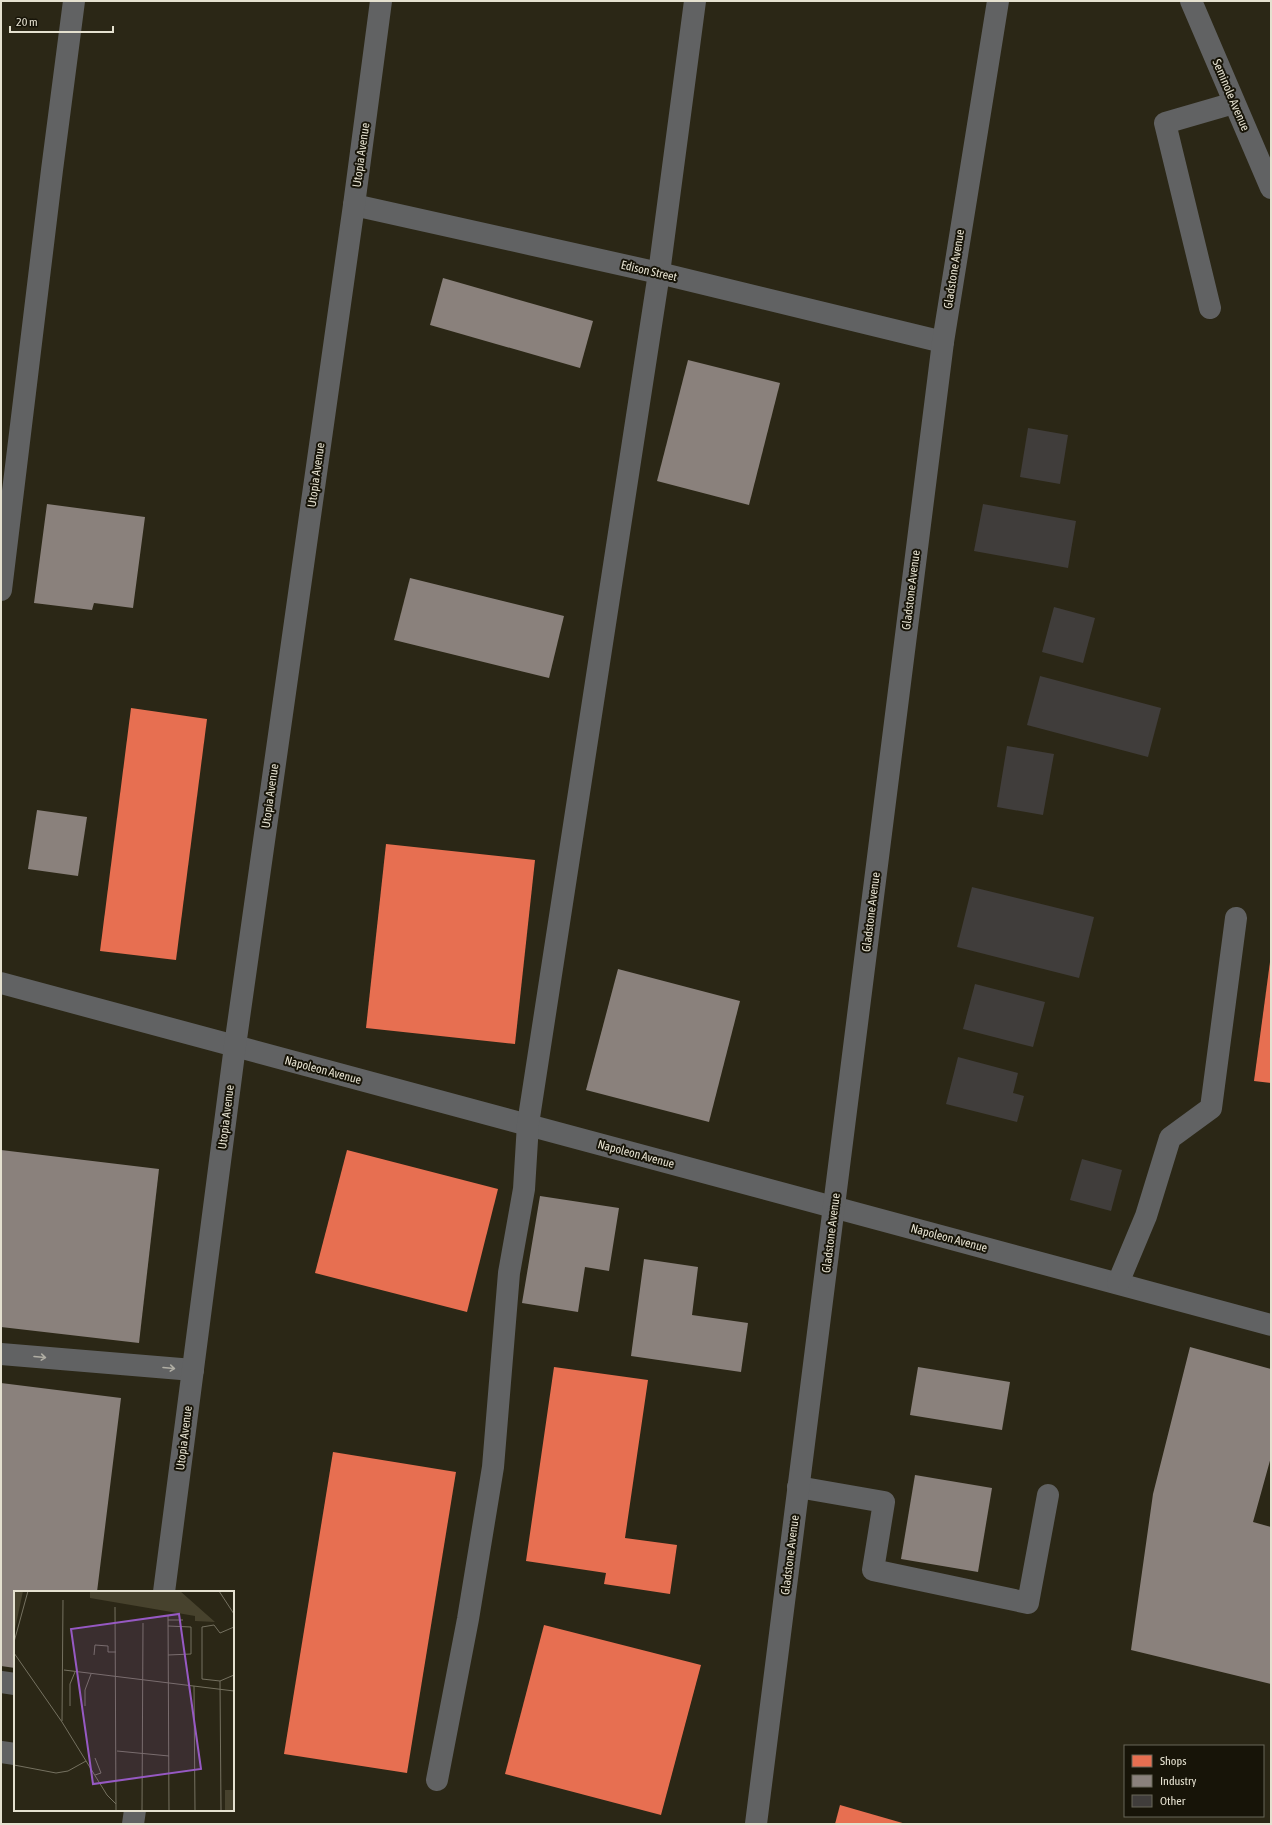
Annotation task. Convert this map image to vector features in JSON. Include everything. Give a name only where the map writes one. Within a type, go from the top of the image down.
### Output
[{"type":"street","points":[[1,590],[74,1]]},
{"type":"street","name":"Utopia Avenue","points":[[164,1591],[235,1046],[354,205],[381,1]]},
{"type":"street","points":[[436,1780],[468,1619],[493,1467],[509,1274],[524,1189],[528,1124],[659,274],[695,1]]},
{"type":"street","name":"Gladstone Avenue","points":[[756,1824],[943,342],[998,1]]},
{"type":"street","name":"Seminole Avenue","points":[[1191,1],[1271,188]]},
{"type":"street","points":[[1210,308],[1164,123],[1234,103]]},
{"type":"street","name":"Edison Street","points":[[354,205],[659,274],[943,342]]},
{"type":"street","points":[[1118,1283],[1146,1216],[1170,1138],[1211,1108],[1236,918]]},
{"type":"street","name":"Napoleon Avenue","points":[[1,983],[1271,1325]]},
{"type":"street","points":[[1,1354],[193,1370]]},
{"type":"street","points":[[798,1487],[884,1502],[873,1570],[1028,1603],[1048,1495]]},
{"type":"street","points":[[1,1682],[14,1684]]},
{"type":"street","points":[[1,1752],[14,1754]]},
{"type":"street","points":[[133,1824],[135,1811]]},
{"type":"building: Shops","points":[[131,708],[207,719],[176,960],[100,951]]},
{"type":"building: Shops","points":[[386,844],[535,860],[515,1044],[366,1028]]},
{"type":"building: Shops","points":[[1271,962],[1271,1083],[1254,1081]]},
{"type":"building: Shops","points":[[347,1150],[498,1189],[467,1312],[315,1273]]},
{"type":"building: Shops","points":[[554,1367],[648,1380],[625,1538],[677,1545],[670,1594],[604,1584],[606,1573],[526,1561]]},
{"type":"building: Shops","points":[[333,1452],[456,1472],[407,1773],[284,1754]]},
{"type":"building: Shops","points":[[544,1625],[701,1665],[661,1815],[505,1774]]},
{"type":"building: Shops","points":[[840,1805],[906,1824],[835,1824]]},
{"type":"building: Industry","points":[[443,278],[593,321],[580,368],[430,325]]},
{"type":"building: Industry","points":[[688,360],[780,383],[749,505],[657,481]]},
{"type":"building: Industry","points":[[47,504],[145,517],[133,608],[94,603],[92,610],[34,603]]},
{"type":"building: Industry","points":[[410,578],[564,616],[549,678],[394,640]]},
{"type":"building: Industry","points":[[37,810],[87,817],[78,876],[28,869]]},
{"type":"building: Industry","points":[[618,969],[740,1001],[709,1122],[586,1090]]},
{"type":"building: Industry","points":[[1,1150],[159,1169],[139,1343],[1,1327]]},
{"type":"building: Industry","points":[[540,1196],[619,1208],[609,1271],[585,1267],[578,1312],[522,1303]]},
{"type":"building: Industry","points":[[644,1259],[698,1267],[692,1315],[748,1323],[741,1372],[631,1356]]},
{"type":"building: Industry","points":[[1190,1347],[1271,1369],[1271,1457],[1253,1522],[1271,1527],[1271,1684],[1131,1650],[1153,1494]]},
{"type":"building: Industry","points":[[918,1367],[1010,1382],[1002,1430],[910,1415]]},
{"type":"building: Industry","points":[[1,1383],[121,1398],[97,1591],[14,1591],[14,1668],[1,1666]]},
{"type":"building: Industry","points":[[915,1475],[992,1488],[978,1572],[901,1559]]},
{"type":"building: Other","points":[[1028,428],[1068,435],[1060,484],[1020,477]]},
{"type":"building: Other","points":[[983,504],[1076,521],[1068,568],[974,551]]},
{"type":"building: Other","points":[[1054,607],[1095,618],[1083,663],[1042,652]]},
{"type":"building: Other","points":[[1040,676],[1161,708],[1148,757],[1027,725]]},
{"type":"building: Other","points":[[1007,746],[1054,754],[1043,815],[997,807]]},
{"type":"building: Other","points":[[972,887],[1094,917],[1079,978],[957,947]]},
{"type":"building: Other","points":[[975,984],[1045,1002],[1033,1047],[963,1029]]},
{"type":"building: Other","points":[[958,1057],[1018,1073],[1013,1093],[1024,1096],[1017,1122],[946,1104]]},
{"type":"building: Other","points":[[1082,1159],[1122,1170],[1111,1211],[1070,1200]]}]
